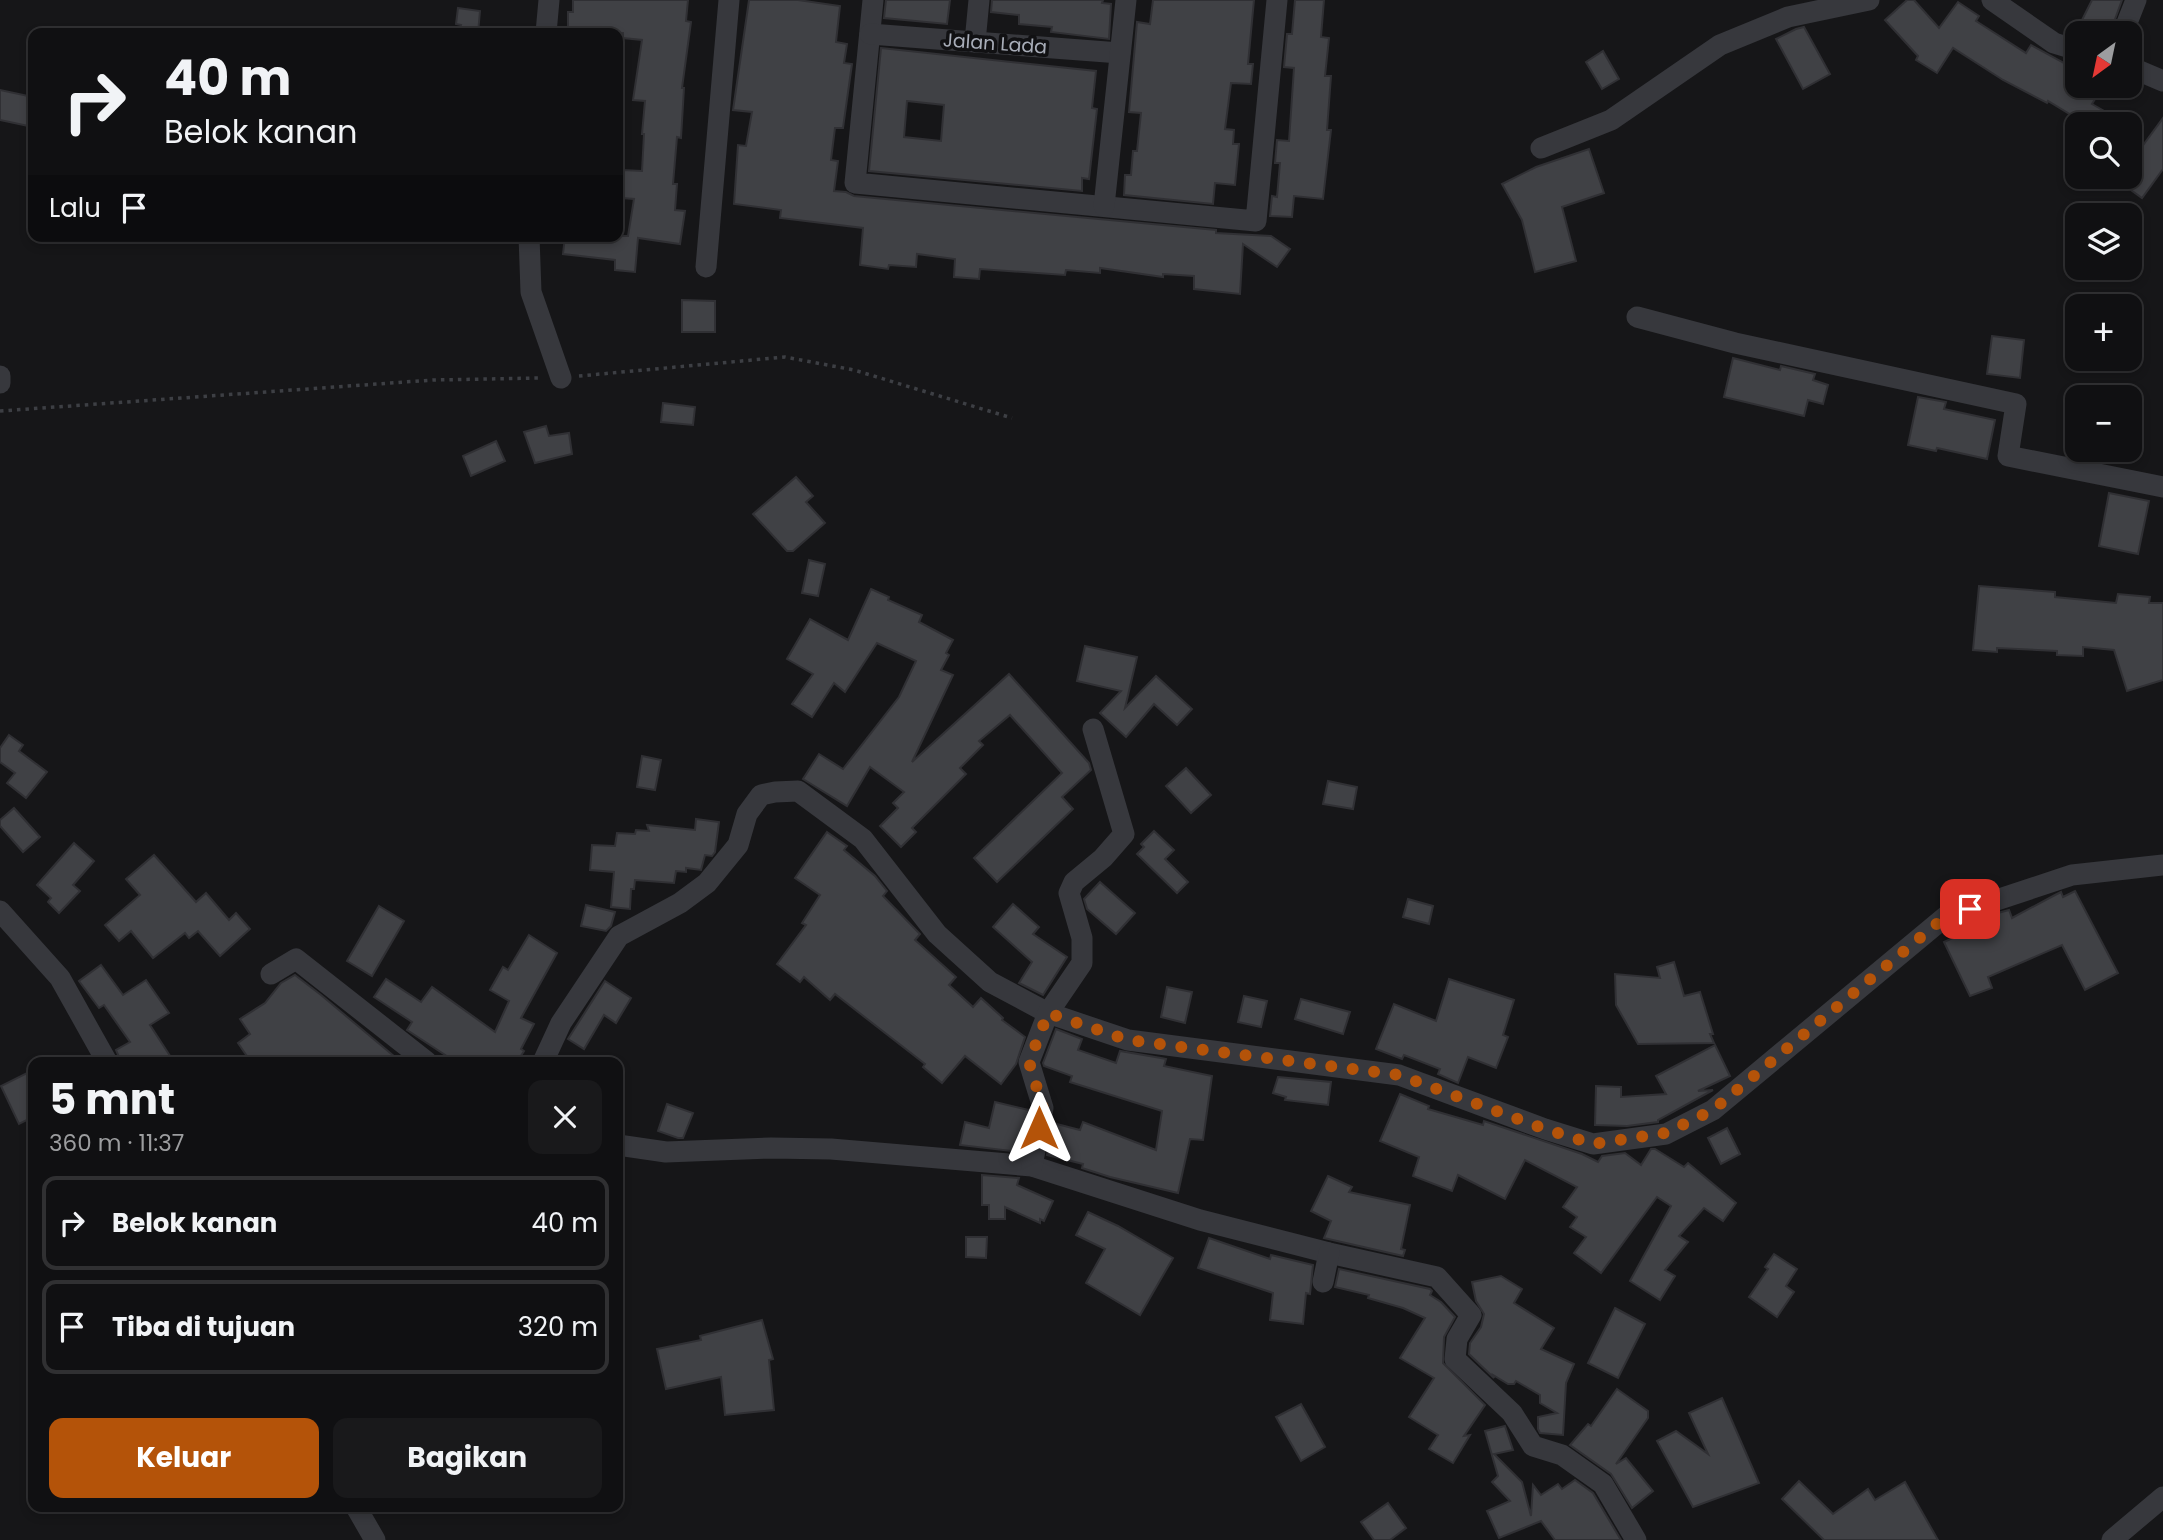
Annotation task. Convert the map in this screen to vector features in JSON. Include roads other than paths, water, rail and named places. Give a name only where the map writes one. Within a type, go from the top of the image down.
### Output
[{"type":"street","points":[[547,28],[549,0]]},
{"type":"street","points":[[706,267],[729,0]]},
{"type":"street","points":[[873,0],[855,183],[1256,221],[1277,0]]},
{"type":"street","points":[[975,42],[979,0]]},
{"type":"street","points":[[1104,206],[1126,0]]},
{"type":"street","points":[[1541,148],[1611,120],[1720,46],[1788,17],[1869,0]]},
{"type":"street","points":[[1992,0],[2054,43],[2065,46]]},
{"type":"street","points":[[2128,21],[2136,0]]},
{"type":"street","name":"Jalan Lada","points":[[870,34],[1120,52]]},
{"type":"street","points":[[2142,72],[2163,81]]},
{"type":"street","points":[[529,242],[531,292],[561,378]]},
{"type":"street","points":[[1637,317],[1735,343],[2016,404],[2008,456],[2163,487]]},
{"type":"street","points":[[0,376],[0,383]]},
{"type":"street","points":[[1032,1166],[1043,1108],[1029,1062],[1048,1013],[1082,963],[1083,938],[1069,893],[1074,882],[1103,858],[1124,834],[1093,729]]},
{"type":"street","points":[[545,1057],[561,1023],[619,936],[680,903],[707,883],[738,845],[747,814],[761,796],[775,792],[798,791],[863,839],[937,934],[990,982],[1048,1013],[1128,1040],[1399,1075],[1593,1144],[1666,1133],[1713,1110],[1945,917],[2072,876],[2163,865]]},
{"type":"street","points":[[0,911],[60,978],[104,1057]]},
{"type":"street","points":[[271,974],[296,959],[421,1057]]},
{"type":"street","points":[[623,1146],[666,1152],[831,1149],[1032,1166],[1200,1220],[1437,1277],[1471,1315],[1457,1339],[1455,1359],[1512,1413],[1533,1446],[1562,1455],[1603,1484],[1636,1540]]},
{"type":"street","points":[[1323,1282],[1329,1253]]},
{"type":"street","points":[[2112,1540],[2163,1497]]},
{"type":"street","points":[[359,1512],[375,1540]]}]
